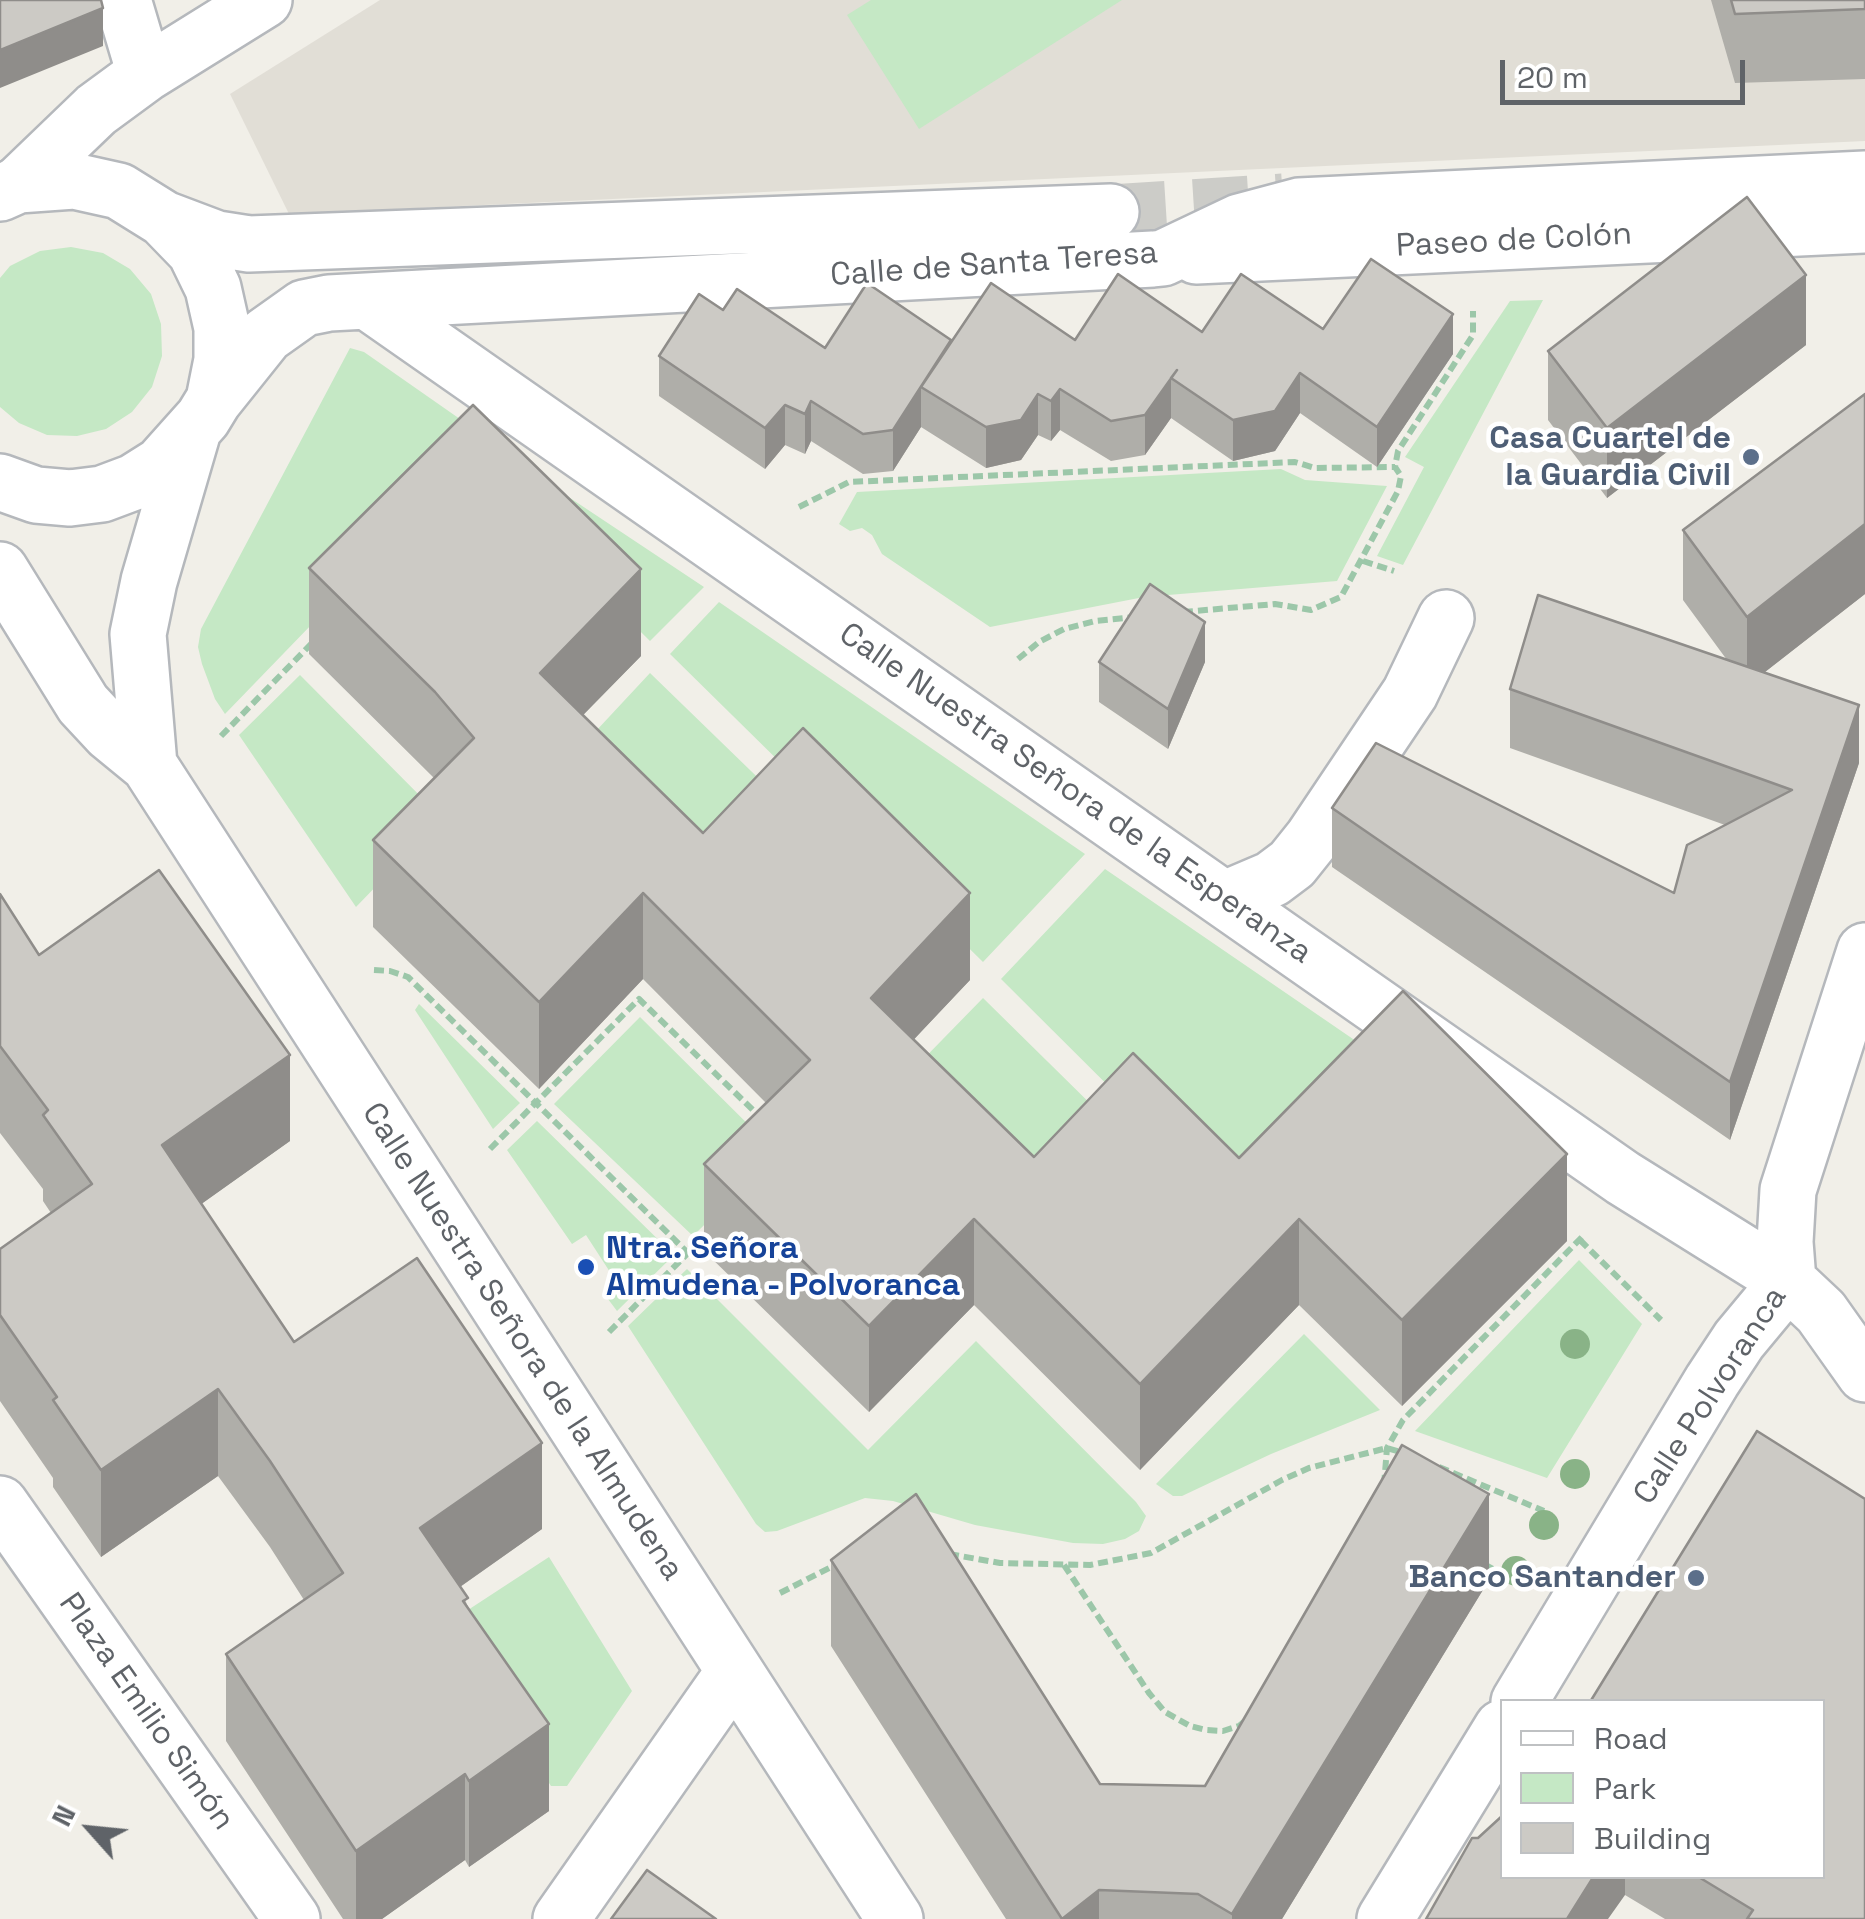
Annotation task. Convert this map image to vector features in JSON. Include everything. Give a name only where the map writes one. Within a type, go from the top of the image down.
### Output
[{"type":"street","points":[[123,0],[146,74]]},
{"type":"street","points":[[9,189],[96,110],[264,0]]},
{"type":"street","name":"Calle de Santa Teresa","points":[[203,417],[266,334],[304,308],[329,303],[1163,258],[1239,222],[1299,206],[1865,178]]},
{"type":"street","points":[[9,189],[74,181],[119,191],[164,219],[217,238],[249,244],[1112,212]]},
{"type":"street","points":[[0,482],[36,496],[70,498],[102,494],[134,482],[161,465],[203,417],[222,360],[222,328],[213,288],[196,251],[164,219]]},
{"type":"street","name":"Paseo de Colón","points":[[1163,258],[1865,225]]},
{"type":"street","name":"Calle Nuestra Señora de la Esperanza","points":[[367,301],[1623,1178],[1788,1281],[1821,1312],[1865,1374]]},
{"type":"street","name":"Calle Nuestra Señora de la Almudena","points":[[149,764],[138,634],[149,581],[203,417]]},
{"type":"street","name":"Calle Nuestra Señora de la Almudena","points":[[0,570],[84,704],[110,733],[149,764],[895,1919]]},
{"type":"street","points":[[1225,899],[1272,879],[1292,864],[1312,839],[1410,693],[1446,618]]},
{"type":"street","name":"Calle Polvoranca","points":[[1521,1699],[1712,1381],[1739,1340],[1788,1281],[1788,1190],[1865,951]]},
{"type":"street","name":"Plaza Emilio Simón","points":[[0,1504],[292,1919]]},
{"type":"street","points":[[560,1919],[734,1672]]},
{"type":"street","points":[[1386,1919],[1500,1731]]},
{"type":"path","points":[[1167,614],[1275,604],[1311,610],[1341,597],[1398,491],[1398,452],[1473,335],[1472,307]]},
{"type":"path","points":[[799,507],[848,482],[1295,462],[1315,468],[1395,467]]},
{"type":"path","points":[[1362,560],[1397,572]]},
{"type":"path","points":[[1018,659],[1064,629],[1096,621],[1149,616]]},
{"type":"path","points":[[222,736],[318,636]]},
{"type":"path","points":[[374,970],[390,970],[408,978],[688,1253]]},
{"type":"path","points":[[490,1149],[638,999],[765,1122]]},
{"type":"path","points":[[609,1332],[714,1227]]},
{"type":"path","points":[[1384,1494],[1387,1448],[1402,1420],[1592,1228]]},
{"type":"path","points":[[948,1554],[1000,1563],[1090,1566],[1151,1554],[1309,1468],[1387,1448],[1416,1458]]},
{"type":"path","points":[[1434,1465],[1544,1510]]},
{"type":"path","points":[[1473,1557],[1505,1576]]},
{"type":"path","points":[[780,1593],[851,1559]]},
{"type":"path","points":[[1064,1565],[1165,1712],[1190,1726],[1222,1731],[1239,1726],[1250,1716]]},
{"type":"shaded area","points":[[380,0],[1865,0],[1865,141],[289,214],[230,94]]},
{"type":"green space","points":[[871,0],[1122,0],[919,129],[847,15]]},
{"type":"green space","points":[[71,247],[103,253],[130,269],[151,294],[161,324],[162,356],[152,387],[132,412],[106,429],[77,436],[47,435],[19,423],[0,407],[0,278],[10,266],[40,251]]},
{"type":"green space","points":[[1543,300],[1403,565],[1377,556],[1424,467],[1405,457],[1510,301]]},
{"type":"green space","points":[[350,348],[364,352],[490,440],[225,714],[202,664],[198,647],[201,629]]},
{"type":"green space","points":[[510,458],[704,587],[650,641],[489,481]]},
{"type":"green space","points":[[1281,469],[1305,480],[1387,486],[1337,581],[1144,597],[990,627],[882,554],[872,535],[862,528],[850,531],[839,524],[857,492]]},
{"type":"green space","points":[[719,602],[1085,854],[983,962],[670,654]]},
{"type":"green space","points":[[650,673],[784,803],[697,891],[568,761]]},
{"type":"green space","points":[[300,675],[442,818],[356,907],[239,735]]},
{"type":"green space","points":[[1105,869],[1388,1063],[1238,1215],[1001,979]]},
{"type":"green space","points":[[983,998],[1111,1124],[1030,1208],[902,1081]]},
{"type":"green space","points":[[419,1004],[520,1103],[493,1129],[415,1010]]},
{"type":"green space","points":[[640,1017],[777,1153],[693,1236],[554,1104]]},
{"type":"green space","points":[[537,1121],[674,1255],[617,1311],[608,1299],[621,1289],[586,1235],[572,1244],[507,1150]]},
{"type":"green space","points":[[1579,1260],[1642,1324],[1547,1478],[1415,1431]]},
{"type":"green space","points":[[687,1269],[868,1450],[976,1341],[1136,1502],[1146,1516],[1139,1531],[1103,1544],[1073,1543],[975,1525],[893,1501],[865,1498],[765,1532],[756,1524],[628,1326]]},
{"type":"green space","points":[[1304,1334],[1380,1410],[1271,1454],[1182,1496],[1173,1496],[1156,1484]]},
{"type":"green space","points":[[549,1557],[632,1691],[567,1786],[551,1786],[445,1625]]},
{"type":"building","points":[[0,0],[101,0],[103,8],[0,50]]},
{"type":"building","points":[[1731,0],[1865,0],[1865,9],[1735,14]]},
{"type":"building","points":[[1747,197],[1806,275],[1607,428],[1548,351]]},
{"type":"building","points":[[1371,259],[1453,314],[1377,427],[1300,373],[1275,411],[1233,420],[1171,378],[1145,415],[1111,421],[1060,389],[1051,401],[1038,394],[1021,420],[986,427],[921,387],[991,283],[1075,340],[1118,274],[1202,332],[1241,274],[1323,329]]},
{"type":"building","points":[[867,283],[951,340],[893,430],[863,434],[811,401],[805,414],[785,405],[765,428],[659,356],[699,294],[723,310],[737,289],[825,348]]},
{"type":"building","points":[[1865,394],[1865,524],[1747,617],[1683,530]]},
{"type":"building","points":[[473,405],[641,569],[540,673],[703,833],[803,728],[970,893],[871,998],[1034,1157],[1133,1053],[1239,1158],[1403,991],[1567,1154],[1402,1320],[1299,1219],[1140,1384],[974,1219],[869,1326],[704,1164],[810,1060],[643,893],[539,1002],[373,840],[474,738],[435,692],[309,568]]},
{"type":"building","points":[[1150,584],[1205,622],[1168,709],[1099,662]]},
{"type":"building","points":[[1538,595],[1859,705],[1730,1082],[1332,808],[1376,743],[1674,893],[1687,845],[1792,790],[1510,689]]},
{"type":"building","points":[[159,870],[290,1055],[162,1145],[294,1342],[417,1258],[542,1443],[420,1528],[468,1598],[463,1601],[549,1724],[469,1781],[465,1774],[356,1851],[226,1654],[343,1573],[270,1461],[218,1389],[101,1470],[0,1315],[0,1249],[92,1184],[43,1115],[48,1110],[0,1046],[0,894],[39,955]]},
{"type":"building","points":[[1757,1431],[1865,1499],[1865,1919],[1747,1919],[1753,1910],[1702,1879],[1825,1879],[1825,1699],[1592,1699]]},
{"type":"building","points":[[1402,1445],[1489,1494],[1232,1914],[1198,1894],[1099,1890],[1062,1919],[831,1560],[916,1494],[1100,1784],[1205,1786]]},
{"type":"building","points":[[1500,1818],[1500,1879],[1592,1879],[1567,1919],[1426,1919],[1472,1838],[1478,1838]]},
{"type":"building","points":[[647,1870],[716,1919],[611,1919]]},
{"type":"tunnel","points":[[1111,212],[1283,201]]},
{"type":"place","name":"Casa Cuartel de la Guardia Civil","points":[[1751,457]]},
{"type":"place","name":"Ntra. Señora Almudena - Polvoranca","points":[[586,1267]]},
{"type":"place","name":"Banco Santander","points":[[1696,1578]]}]
